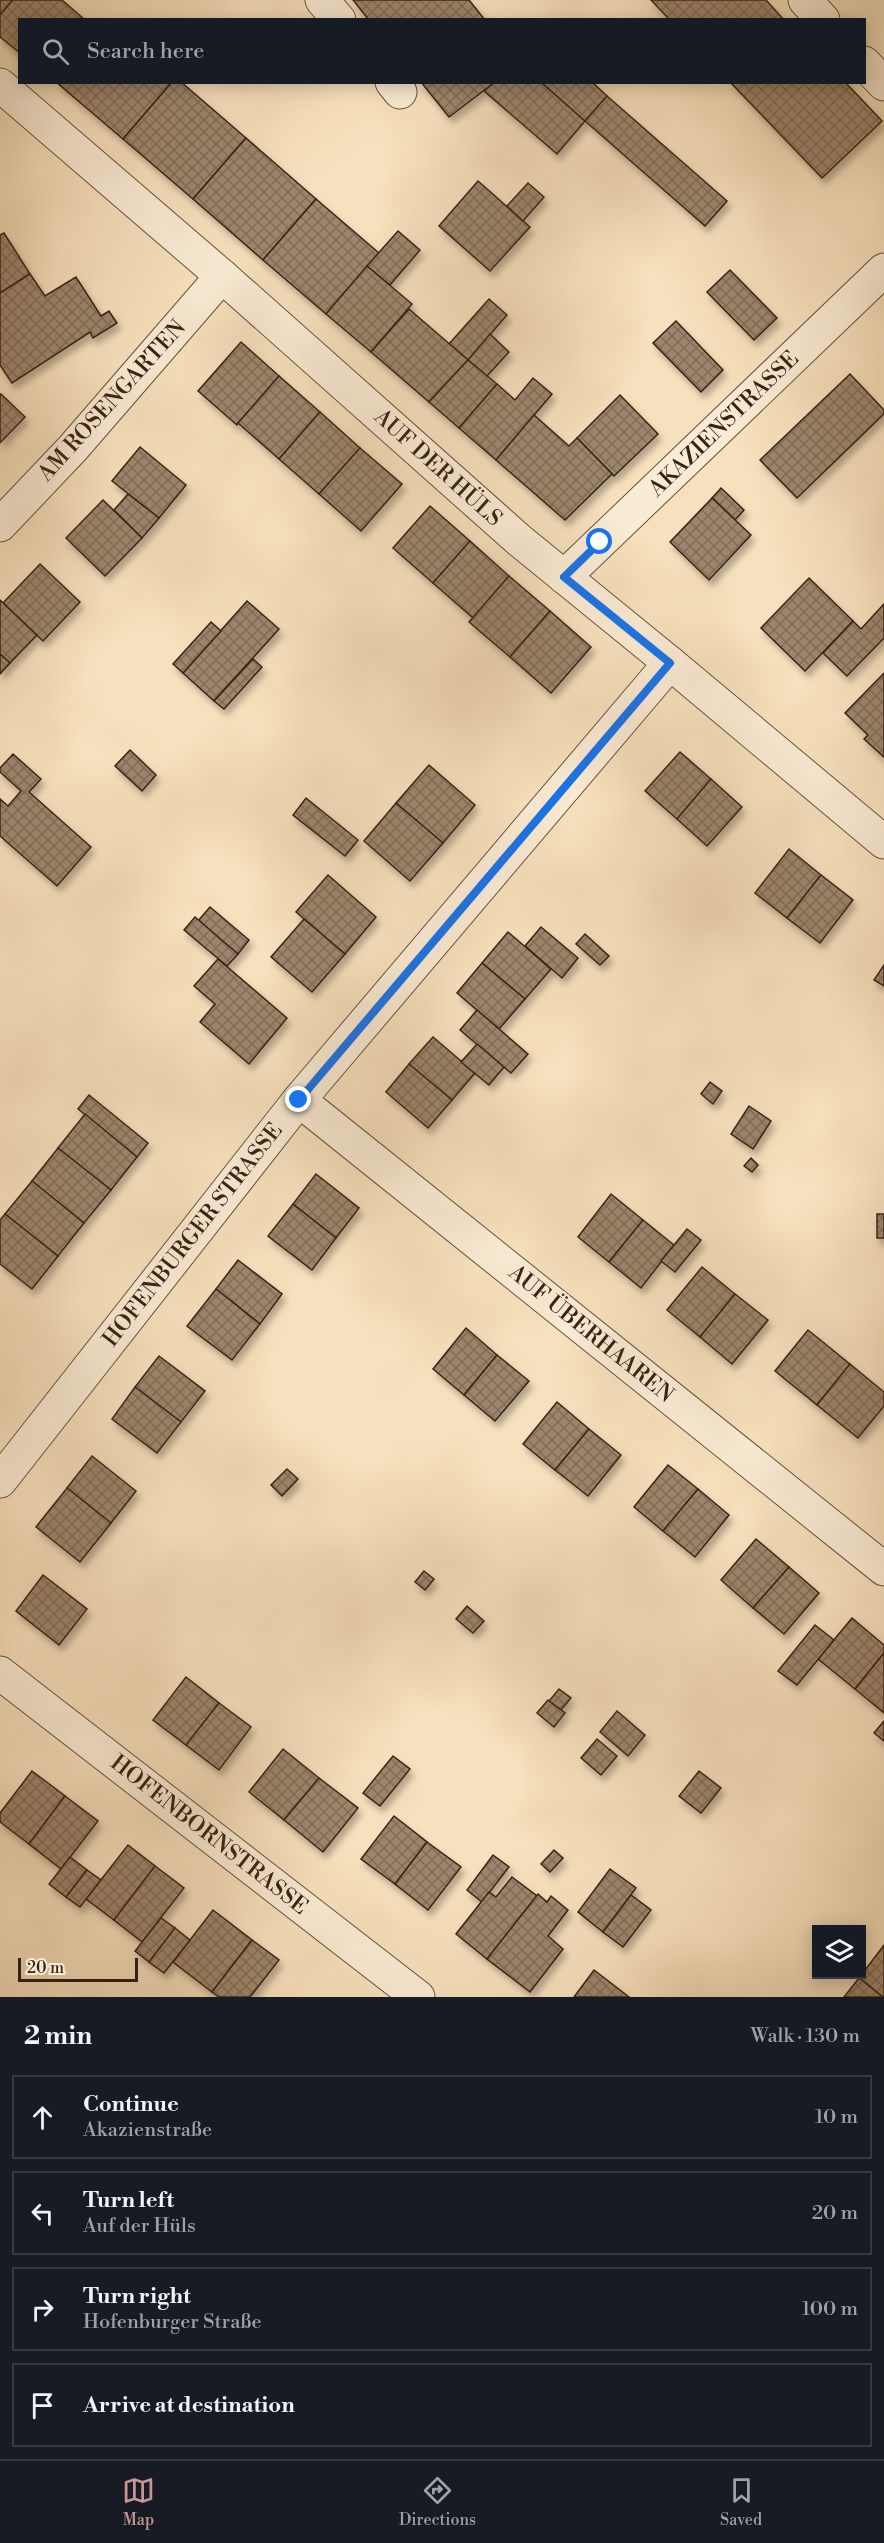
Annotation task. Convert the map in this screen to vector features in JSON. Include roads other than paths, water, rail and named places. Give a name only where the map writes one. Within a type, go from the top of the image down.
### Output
[{"type":"street","points":[[322,0],[337,18]]},
{"type":"street","points":[[805,0],[821,18]]},
{"type":"street","points":[[866,65],[884,84]]},
{"type":"street","name":"AUF DER HÜLS","points":[[0,85],[222,276],[519,540],[884,842]]},
{"type":"street","name":"AKAZIENSTRASSE","points":[[564,577],[884,270]]},
{"type":"street","name":"AM ROSENGARTEN","points":[[0,525],[73,448],[222,276]]},
{"type":"street","name":"HOFENBURGER STRASSE","points":[[0,1481],[299,1100],[670,663]]},
{"type":"street","name":"AUF ÜBERHAAREN","points":[[299,1100],[884,1569]]},
{"type":"street","name":"HOFENBORNSTRASSE","points":[[0,1673],[418,1997]]}]
